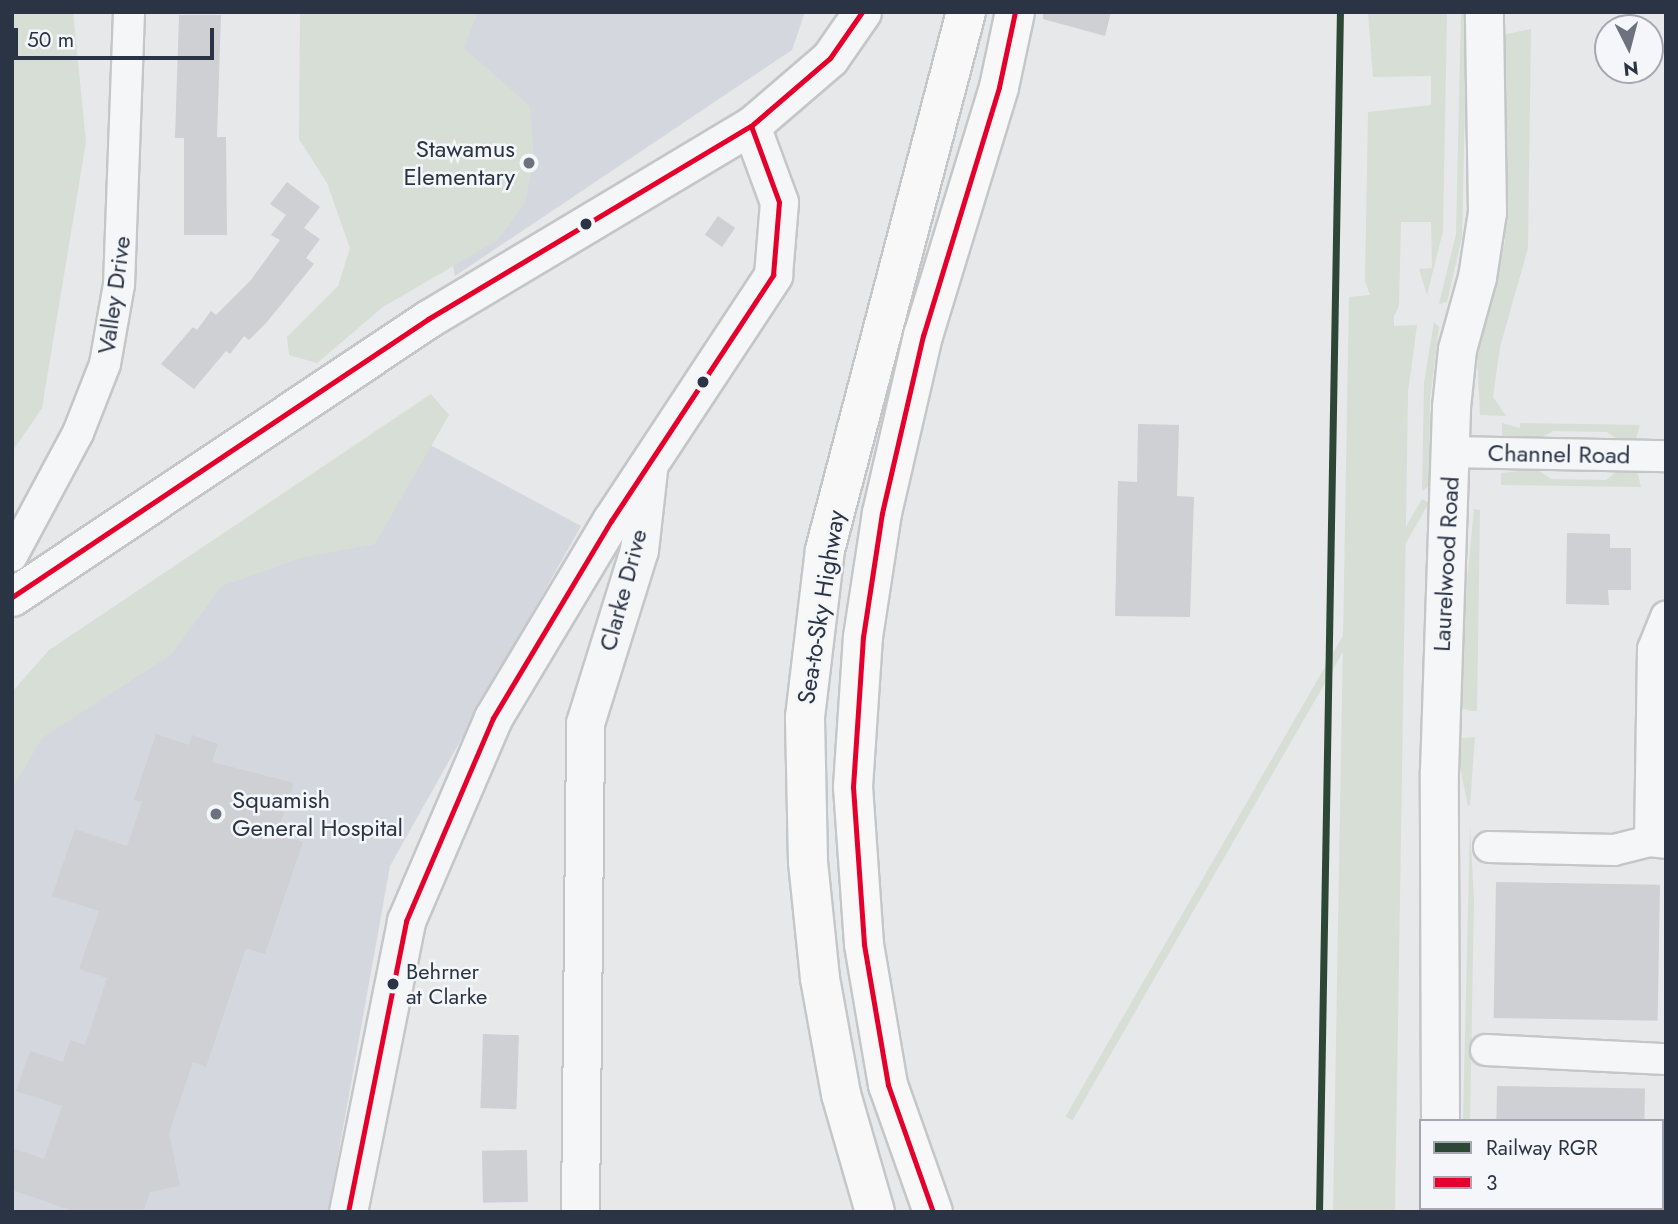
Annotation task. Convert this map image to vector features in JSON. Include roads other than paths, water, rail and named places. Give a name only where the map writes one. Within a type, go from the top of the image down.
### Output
[{"type":"highway","name":"Sea-to-Sky Highway","points":[[875,1212],[841,1094],[827,1019],[808,862],[805,717],[825,550],[966,12]]},
{"type":"highway","name":"Sea-to-Sky Highway","points":[[933,1212],[888,1085],[864,944],[853,787],[861,664],[883,513],[923,335],[999,87],[1015,12]]},
{"type":"highway","points":[[827,1019],[868,1104],[907,1212]]},
{"type":"street","name":"Valley Drive","points":[[12,556],[78,433],[105,364],[121,259],[129,12]]},
{"type":"street","points":[[12,597],[428,319],[751,126],[830,58],[862,12]]},
{"type":"street","name":"Laurelwood Road","points":[[1440,1119],[1439,724],[1452,452],[1453,373],[1487,212],[1484,12]]},
{"type":"street","name":"Clarke Drive","points":[[580,1212],[585,723],[639,550],[649,462],[773,275],[779,202],[751,126]]},
{"type":"street","name":"Channel Road","points":[[1452,452],[1666,456]]},
{"type":"street","points":[[348,1212],[411,908],[493,718],[649,462]]},
{"type":"street","points":[[1489,847],[1614,850],[1658,842],[1653,649],[1666,616]]},
{"type":"street","points":[[1486,1051],[1666,1059]]},
{"type":"rail line","name":"RGR","points":[[1319,1212],[1340,12]]},
{"type":"place","name":"Stawamus Elementary","points":[[529,163]]},
{"type":"place","name":"Squamish General Hospital","points":[[216,814]]},
{"type":"place","name":"Behrner at Clarke","points":[[393,984]]}]
